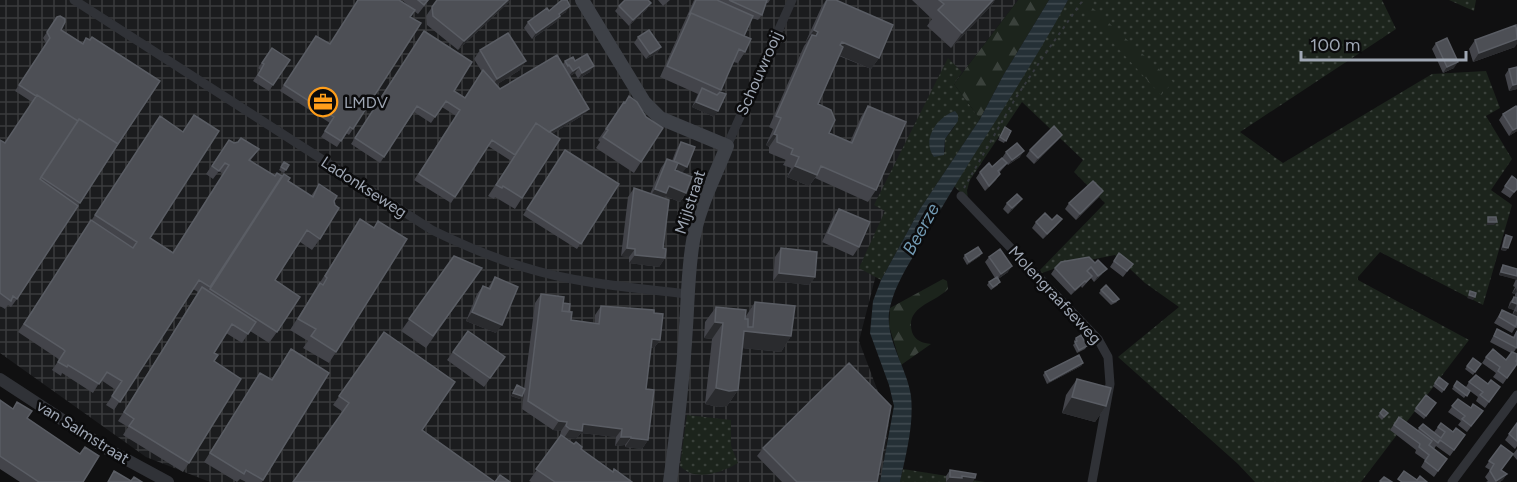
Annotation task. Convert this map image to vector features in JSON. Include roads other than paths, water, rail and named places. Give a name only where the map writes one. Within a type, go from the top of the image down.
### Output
[{"type":"main road","points":[[582,0],[644,102],[660,118],[727,146]]},
{"type":"main road","name":"Mijlstraat","points":[[670,482],[680,415],[687,294],[693,240],[698,218],[727,146]]},
{"type":"street","name":"Ladonkseweg","points":[[74,0],[432,230],[480,252],[556,276],[687,294]]},
{"type":"street","name":"Schouwrooij","points":[[727,146],[792,0]]},
{"type":"street","name":"Molengraafseweg","points":[[961,196],[1103,347],[1110,370],[1110,384],[1092,482]]},
{"type":"street","name":"van Salmstraat","points":[[0,379],[107,449],[168,482]]},
{"type":"street","points":[[1452,482],[1517,395]]},
{"type":"water","name":"Beerze","points":[[1049,0],[1068,0],[943,205],[904,272],[891,303],[889,323],[909,386],[911,418],[900,482],[880,482],[894,406],[889,385],[870,333],[873,301],[881,280],[920,209],[980,119],[1004,74]]},
{"type":"water","points":[[955,111],[958,121],[945,139],[944,155],[934,157],[929,143],[933,130],[942,118]]},
{"type":"place","name":"LMDV","points":[[323,102]]}]
